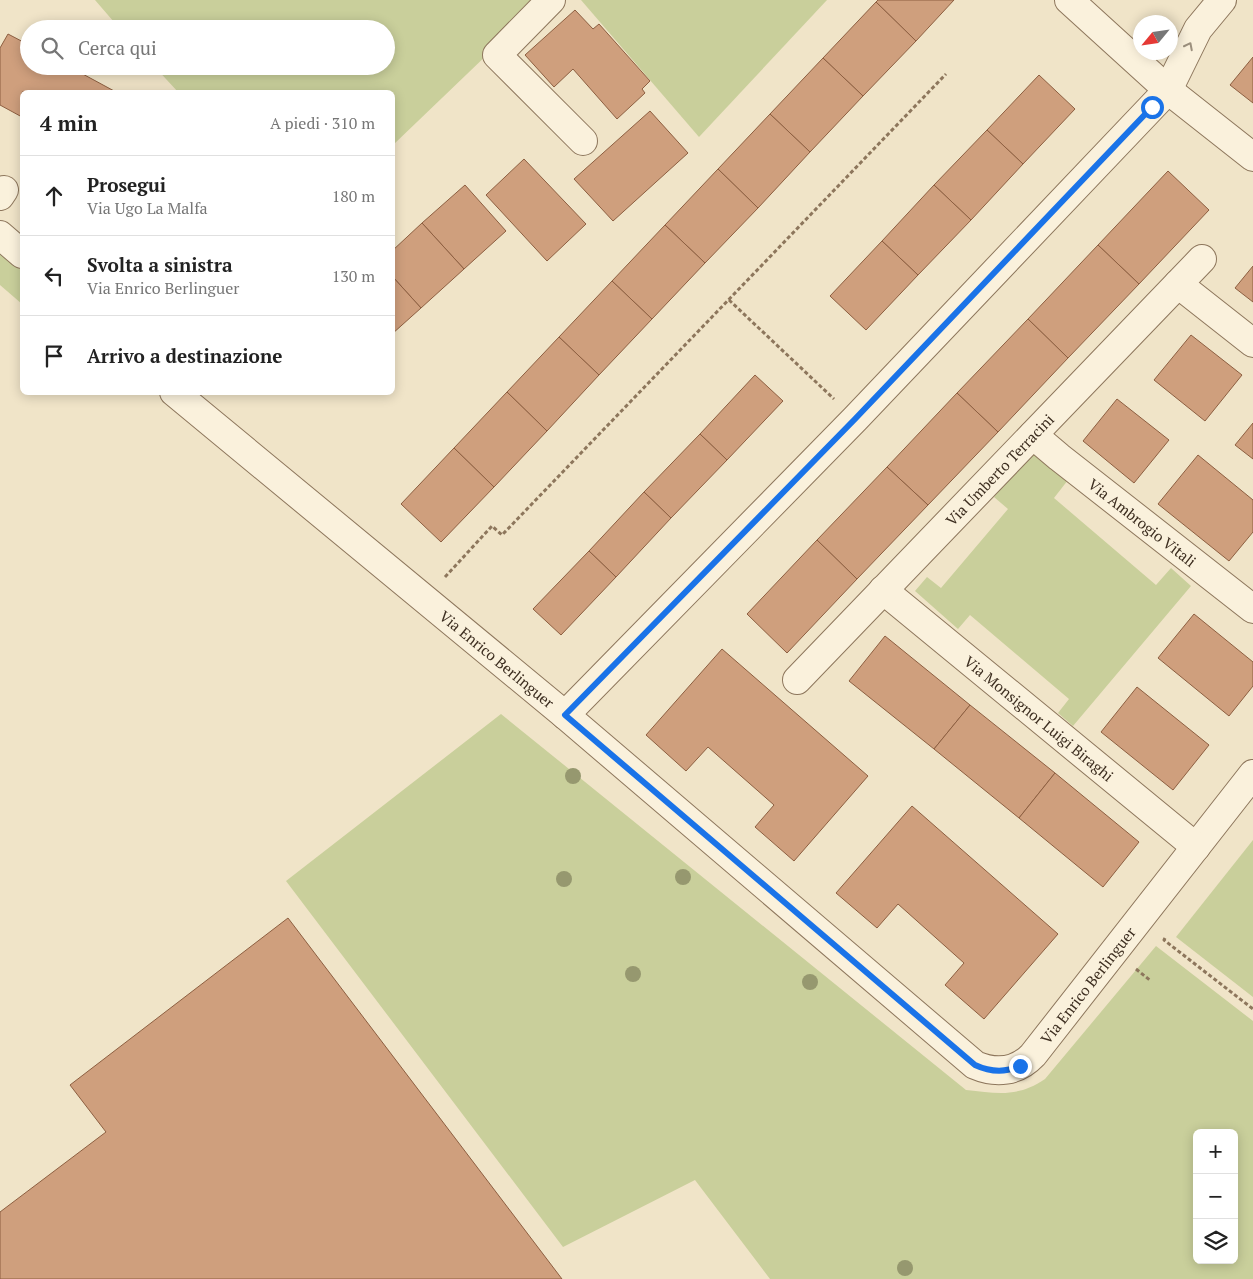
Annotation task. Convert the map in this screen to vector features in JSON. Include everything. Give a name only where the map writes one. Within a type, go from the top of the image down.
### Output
[{"type":"street","points":[[552,0],[497,55],[583,141]]},
{"type":"street","points":[[1069,0],[1168,90],[1253,158]]},
{"type":"street","points":[[565,715],[855,419],[1168,90],[1198,29],[1222,0]]},
{"type":"street","points":[[0,235],[20,252]]},
{"type":"street","name":"Via Umberto Terracini","points":[[797,680],[1202,258]]},
{"type":"street","points":[[1178,284],[1253,343]]},
{"type":"street","name":"Via Enrico Berlinguer","points":[[178,395],[565,715],[975,1065],[981,1068],[992,1071],[1009,1070],[1029,1060],[1253,774]]},
{"type":"street","name":"Via Ambrogio Vitali","points":[[1033,435],[1253,609]]},
{"type":"street","name":"Via Monsignor Luigi Biraghi","points":[[883,590],[1196,847]]},
{"type":"path","points":[[424,599],[492,526],[502,535],[946,74]]},
{"type":"path","points":[[728,300],[855,419]]},
{"type":"path","points":[[1169,933],[1164,940],[1253,1009]]},
{"type":"green space","points":[[95,0],[544,0],[395,143],[395,90],[176,90],[162,75],[395,75],[395,20],[112,20]]},
{"type":"green space","points":[[581,0],[827,0],[699,137]]},
{"type":"green space","points":[[0,252],[20,269],[20,302],[0,285]]},
{"type":"green space","points":[[1032,450],[1068,480],[1054,498],[1156,585],[1171,568],[1191,586],[1073,726],[1058,713],[1069,699],[970,615],[958,629],[915,591],[927,577],[941,588],[1008,509],[994,497]]},
{"type":"green space","points":[[501,714],[966,1090],[997,1093],[1016,1092],[1045,1079],[1156,946],[1253,1021],[1253,1279],[770,1279],[695,1180],[563,1247],[286,881]]},
{"type":"green space","points":[[1253,840],[1253,997],[1176,937]]},
{"type":"building","points":[[878,0],[954,0],[916,41],[876,2]]},
{"type":"building","points":[[876,2],[916,41],[863,96],[823,58]]},
{"type":"building","points":[[575,10],[593,29],[599,24],[650,81],[642,89],[645,93],[617,119],[573,69],[554,87],[525,55]]},
{"type":"building","points":[[8,34],[20,40],[20,75],[85,75],[112,90],[20,90],[20,116],[0,105],[0,48]]},
{"type":"building","points":[[1253,57],[1253,103],[1230,85]]},
{"type":"building","points":[[823,58],[863,96],[810,152],[770,114]]},
{"type":"building","points":[[1039,75],[1075,109],[1023,164],[987,130]]},
{"type":"building","points":[[650,111],[688,153],[613,221],[574,179]]},
{"type":"building","points":[[770,114],[810,152],[758,208],[718,169]]},
{"type":"building","points":[[987,130],[1023,164],[971,220],[934,185]]},
{"type":"building","points":[[524,159],[586,224],[547,261],[486,195]]},
{"type":"building","points":[[718,169],[758,208],[705,263],[665,225]]},
{"type":"building","points":[[1168,171],[1209,210],[1139,284],[1098,245]]},
{"type":"building","points":[[465,185],[506,231],[464,269],[422,223]]},
{"type":"building","points":[[934,185],[971,220],[918,275],[882,241]]},
{"type":"building","points":[[422,223],[464,269],[421,308],[395,279],[395,248]]},
{"type":"building","points":[[665,225],[705,263],[652,319],[612,281]]},
{"type":"building","points":[[882,241],[918,275],[866,330],[830,296]]},
{"type":"building","points":[[1098,245],[1139,284],[1068,358],[1028,319]]},
{"type":"building","points":[[1253,266],[1253,302],[1235,288]]},
{"type":"building","points":[[395,279],[421,308],[395,331]]},
{"type":"building","points":[[612,281],[652,319],[599,375],[559,337]]},
{"type":"building","points":[[1028,319],[1068,358],[998,432],[957,393]]},
{"type":"building","points":[[1191,335],[1242,375],[1205,421],[1154,380]]},
{"type":"building","points":[[559,337],[599,375],[547,431],[507,392]]},
{"type":"building","points":[[755,375],[783,401],[727,460],[700,434]]},
{"type":"building","points":[[507,392],[547,431],[494,487],[454,448]]},
{"type":"building","points":[[957,393],[998,432],[928,505],[887,467]]},
{"type":"building","points":[[1117,399],[1169,440],[1134,483],[1083,441]]},
{"type":"building","points":[[1253,423],[1253,459],[1235,445]]},
{"type":"building","points":[[700,434],[727,460],[671,518],[644,492]]},
{"type":"building","points":[[454,448],[494,487],[441,542],[401,504]]},
{"type":"building","points":[[1198,455],[1253,500],[1253,532],[1229,561],[1158,504]]},
{"type":"building","points":[[887,467],[928,505],[857,579],[817,540]]},
{"type":"building","points":[[644,492],[671,518],[616,577],[589,551]]},
{"type":"building","points":[[817,540],[857,579],[787,653],[747,614]]},
{"type":"building","points":[[589,551],[616,577],[561,635],[533,609]]},
{"type":"building","points":[[1194,614],[1253,662],[1253,686],[1229,716],[1158,658]]},
{"type":"building","points":[[885,636],[970,705],[934,749],[849,681]]},
{"type":"building","points":[[722,649],[868,776],[794,861],[755,827],[774,805],[708,747],[686,771],[646,735]]},
{"type":"building","points":[[1137,687],[1209,745],[1173,790],[1101,732]]},
{"type":"building","points":[[970,705],[1055,773],[1019,818],[934,749]]},
{"type":"building","points":[[1055,773],[1139,842],[1103,887],[1019,818]]},
{"type":"building","points":[[912,806],[1058,934],[984,1019],[945,985],[964,963],[898,904],[877,928],[836,893]]},
{"type":"building","points":[[288,918],[562,1279],[0,1279],[0,1212],[106,1132],[70,1085]]},
{"type":"route","points":[[1020,1066],[1009,1070],[997,1071],[986,1070],[975,1065],[565,715],[855,419],[1152,107]]}]
